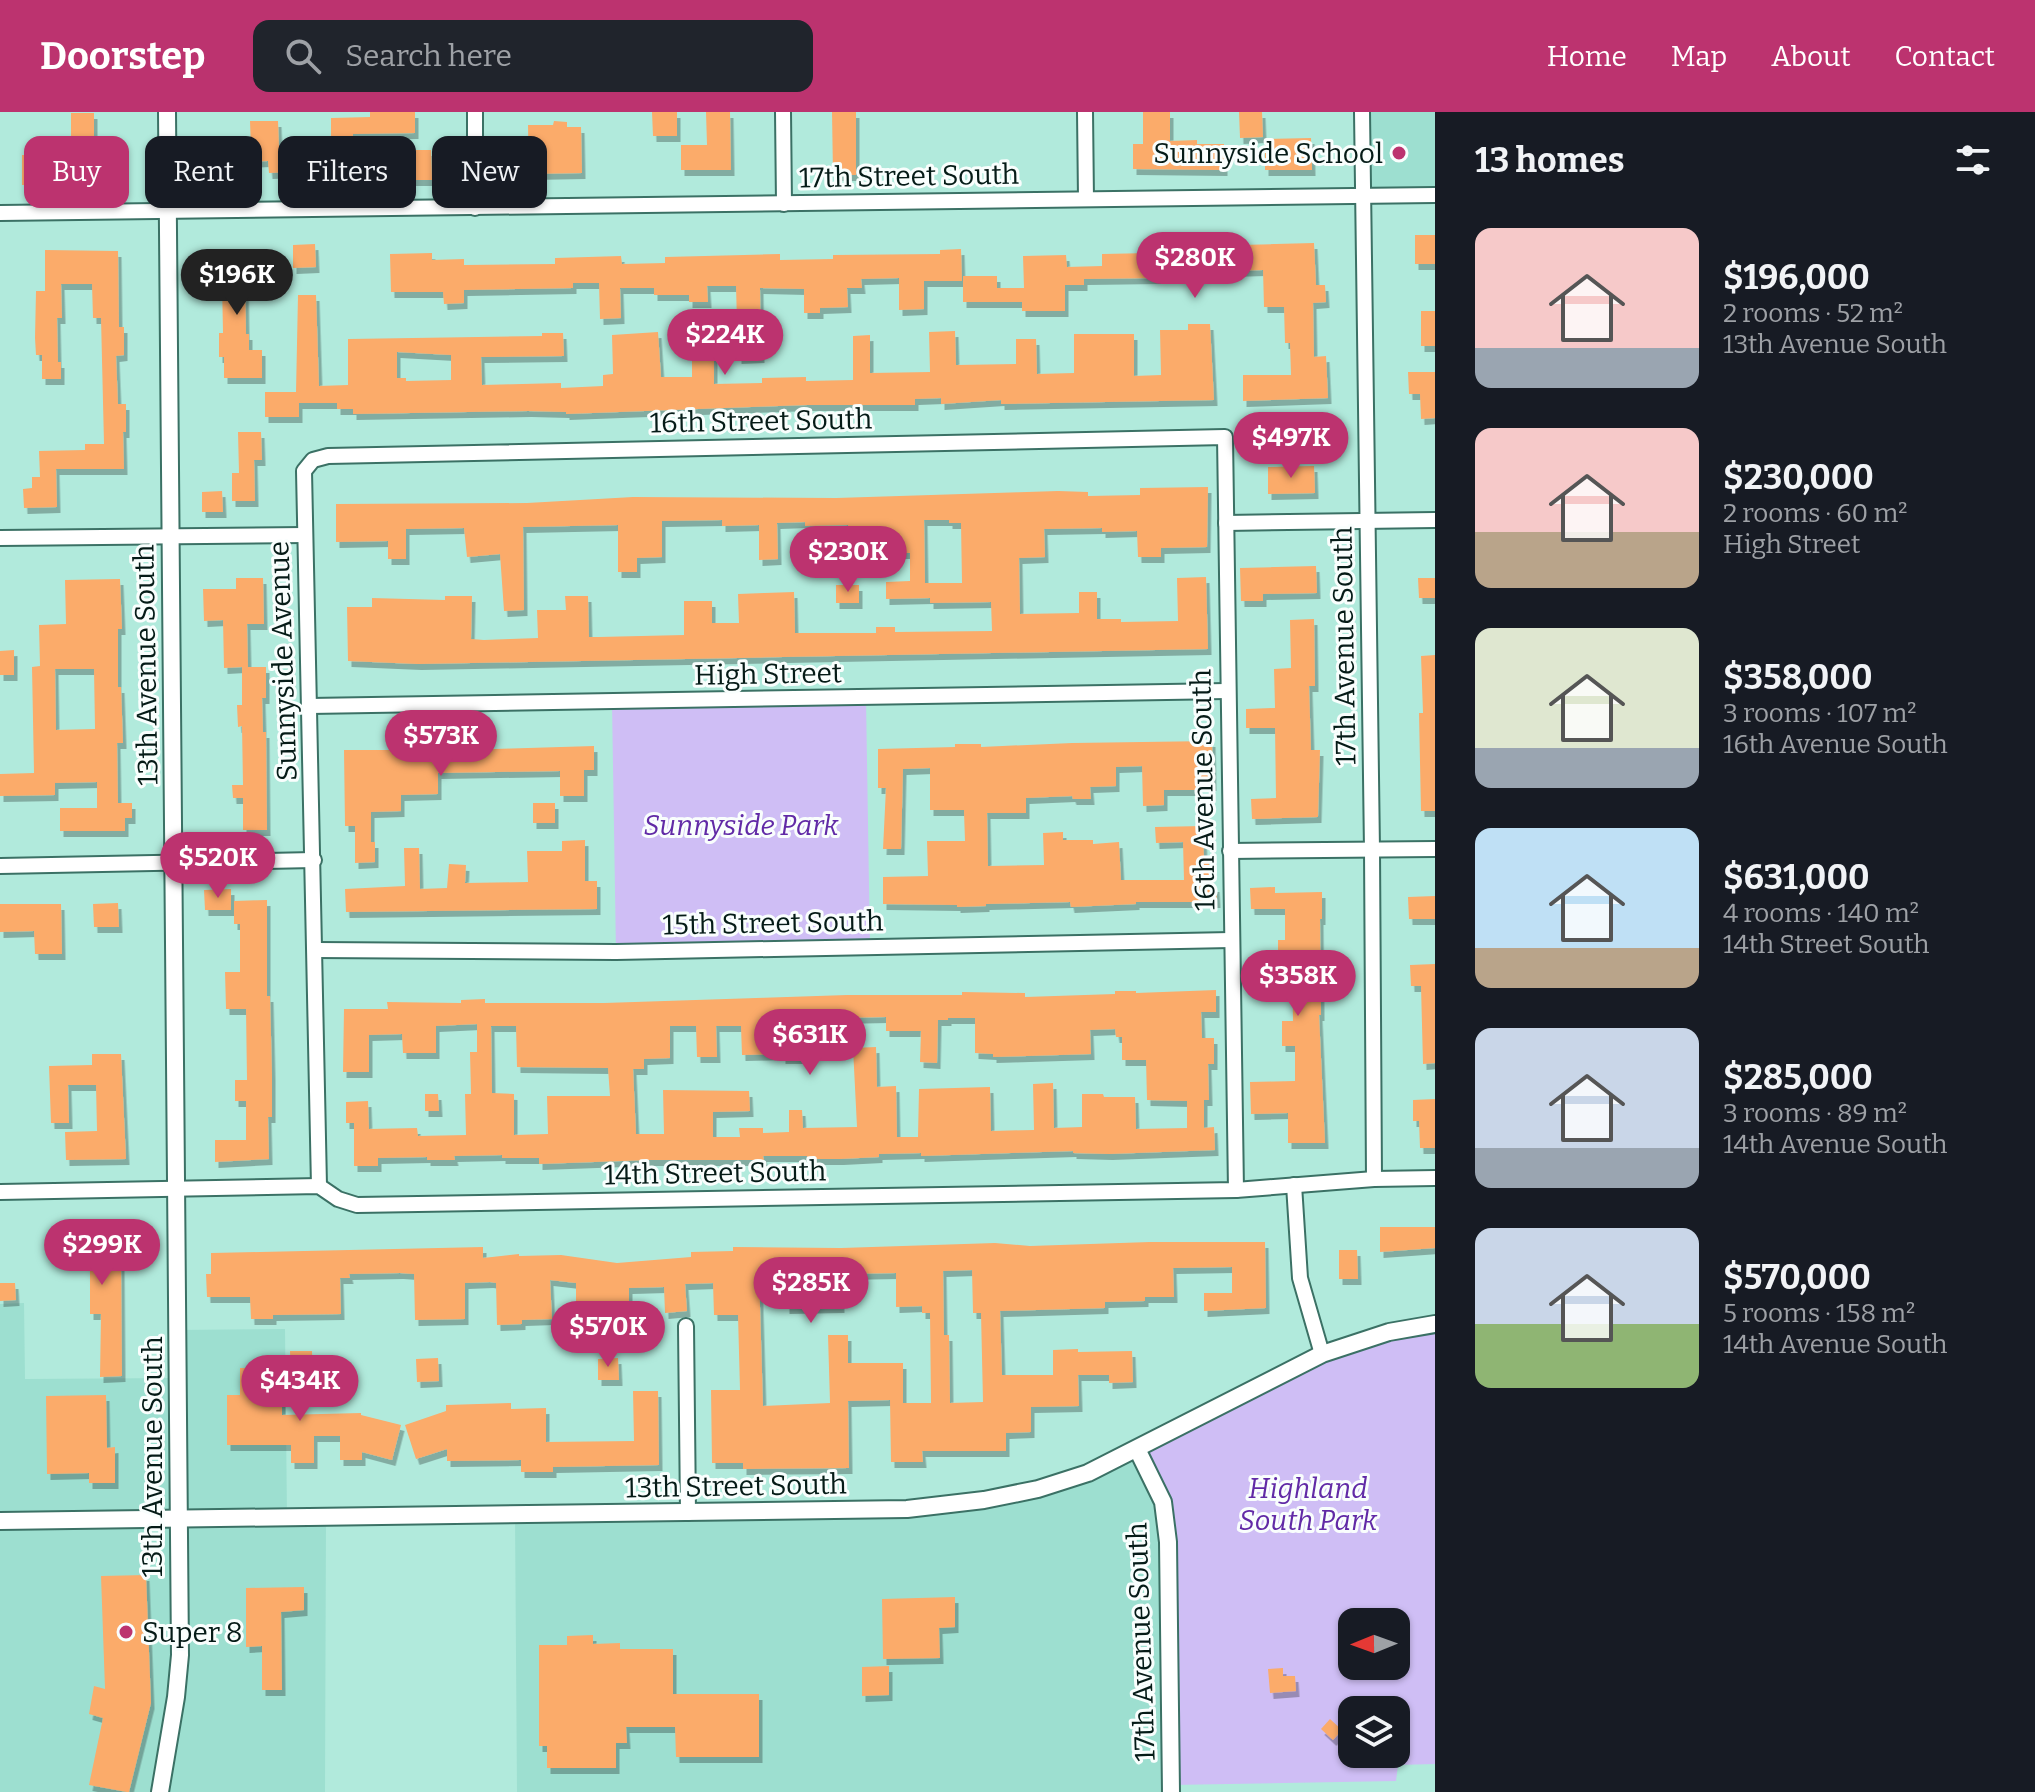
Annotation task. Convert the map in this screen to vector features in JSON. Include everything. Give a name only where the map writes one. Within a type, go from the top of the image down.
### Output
[{"type":"street","name":"13th Avenue South","points":[[160,1792],[180,1655],[167,112]]},
{"type":"street","points":[[475,112],[475,136]]},
{"type":"street","points":[[783,112],[784,204]]},
{"type":"street","points":[[1085,112],[1086,199]]},
{"type":"street","name":"17th Avenue South","points":[[1362,112],[1374,1179]]},
{"type":"street","name":"17th Street South","points":[[547,207],[1435,195]]},
{"type":"street","name":"17th Street South","points":[[0,213],[475,208]]},
{"type":"street","name":"16th Street South","points":[[304,471],[313,460],[328,456],[1225,437]]},
{"type":"street","name":"16th Avenue South","points":[[1225,437],[1236,1190]]},
{"type":"street","name":"Sunnyside Avenue","points":[[304,471],[319,1186]]},
{"type":"street","points":[[1226,523],[1435,520]]},
{"type":"street","points":[[0,538],[305,535]]},
{"type":"street","name":"High Street","points":[[310,706],[1227,691]]},
{"type":"street","points":[[1230,851],[1435,849]]},
{"type":"street","points":[[0,866],[314,860]]},
{"type":"street","name":"15th Street South","points":[[316,950],[616,952],[1231,940]]},
{"type":"street","name":"14th Street South","points":[[0,1192],[319,1186],[338,1199],[357,1205],[1236,1190],[1374,1179],[1435,1178]]},
{"type":"street","points":[[1294,1185],[1300,1278],[1322,1354]]},
{"type":"street","name":"13th Street South","points":[[0,1521],[907,1509],[984,1500],[1045,1488],[1088,1473],[1322,1354],[1389,1332],[1435,1324]]},
{"type":"street","points":[[686,1326],[688,1513]]},
{"type":"street","name":"17th Avenue South","points":[[1137,1449],[1163,1502],[1168,1542],[1171,1792]]},
{"type":"shaded area","name":"Sunnyside School","points":[[1362,112],[1435,112],[1435,195],[1363,196]]},
{"type":"shaded area","points":[[24,1303],[25,1379],[177,1378],[177,1330],[285,1329],[287,1517],[326,1517],[325,1792],[0,1792],[0,1304]]},
{"type":"shaded area","points":[[1137,1449],[1163,1502],[1171,1792],[517,1792],[515,1515],[984,1500]]},
{"type":"green space","name":"Sunnyside Park","points":[[866,699],[870,948],[616,952],[612,703]]},
{"type":"green space","name":"Highland South Park","points":[[1435,1324],[1435,1764],[1410,1765],[1410,1696],[1338,1696],[1338,1768],[1398,1768],[1396,1781],[1171,1785],[1168,1542],[1137,1449],[1322,1354]]},
{"type":"building","points":[[370,112],[415,112],[415,133],[331,136],[331,118],[370,117]]},
{"type":"building","points":[[652,112],[677,112],[677,136],[653,136]]},
{"type":"building","points":[[706,112],[730,112],[731,170],[681,170],[681,145],[707,145]]},
{"type":"building","points":[[832,112],[856,112],[856,175],[833,175]]},
{"type":"building","points":[[1143,112],[1170,112],[1170,141],[1197,140],[1197,144],[1224,144],[1224,170],[1133,169],[1133,144],[1143,144]]},
{"type":"building","points":[[1239,112],[1262,112],[1263,137],[1240,138]]},
{"type":"building","points":[[71,113],[94,113],[94,136],[71,136]]},
{"type":"building","points":[[250,121],[278,121],[278,173],[269,173],[268,161],[262,161],[262,136],[251,136]]},
{"type":"building","points":[[554,121],[567,122],[567,127],[581,127],[582,173],[547,174],[547,136],[528,136],[528,125],[553,125]]},
{"type":"building","points":[[1311,138],[1312,170],[1265,170],[1265,139]]},
{"type":"building","points":[[416,150],[431,150],[432,180],[416,180]]},
{"type":"building","points":[[22,155],[24,155],[24,185]]},
{"type":"building","points":[[1415,235],[1435,235],[1435,264],[1415,264]]},
{"type":"building","points":[[1314,243],[1316,285],[1325,285],[1326,302],[1313,303],[1314,357],[1326,356],[1328,398],[1243,401],[1243,375],[1291,375],[1290,343],[1285,343],[1284,307],[1264,307],[1263,270],[1158,273],[1158,278],[1084,279],[1084,285],[1065,285],[1065,311],[1022,311],[1022,302],[963,302],[963,276],[997,276],[997,288],[1024,288],[1023,256],[1066,255],[1067,267],[1102,266],[1102,254],[1151,253],[1151,258],[1241,256],[1240,245]]},
{"type":"building","points":[[315,244],[316,267],[293,268],[293,245]]},
{"type":"building","points":[[961,249],[962,281],[924,281],[924,309],[899,310],[899,278],[861,279],[862,288],[847,288],[848,307],[820,308],[820,313],[804,313],[804,289],[760,288],[761,357],[738,358],[736,286],[707,286],[708,302],[689,302],[689,295],[654,295],[654,288],[620,288],[621,318],[600,319],[599,283],[573,283],[573,288],[464,290],[464,303],[444,304],[443,292],[391,292],[390,254],[432,253],[432,260],[464,259],[464,265],[555,264],[555,258],[621,256],[622,264],[665,263],[665,257],[780,254],[780,260],[833,259],[833,255],[940,254],[940,250]]},
{"type":"building","points":[[45,250],[118,251],[119,327],[124,327],[124,355],[116,356],[118,404],[126,404],[124,469],[56,469],[57,507],[24,508],[23,489],[32,488],[32,477],[40,477],[39,451],[85,450],[85,444],[104,444],[101,318],[93,318],[92,284],[61,284],[62,318],[57,318],[61,379],[42,379],[42,355],[36,355],[36,291],[45,291]]},
{"type":"building","points":[[241,253],[241,257],[261,256],[261,275],[245,276],[246,334],[249,334],[249,350],[262,350],[262,378],[224,378],[224,357],[219,357],[219,333],[223,333],[218,254]]},
{"type":"building","points":[[298,295],[316,295],[319,386],[348,385],[348,339],[542,336],[542,333],[563,333],[564,356],[481,357],[482,385],[561,383],[561,388],[603,386],[603,375],[613,374],[612,335],[658,332],[661,377],[692,377],[692,348],[714,348],[714,384],[762,383],[762,378],[853,380],[853,336],[870,335],[870,373],[930,372],[929,332],[955,331],[956,365],[1016,364],[1016,339],[1036,339],[1037,374],[1074,373],[1074,334],[1134,334],[1134,376],[1161,375],[1160,330],[1188,330],[1188,324],[1210,324],[1214,400],[1001,404],[1001,400],[941,404],[941,398],[915,399],[915,405],[807,405],[566,414],[528,411],[353,414],[353,409],[337,409],[337,403],[299,403],[299,417],[265,417],[265,392],[296,392]],"holes":[[[397,352],[451,355],[451,380],[406,381],[406,378],[397,378]]]},
{"type":"building","points":[[1421,311],[1435,311],[1435,346],[1421,346]]},
{"type":"building","points":[[1408,372],[1435,372],[1435,418],[1421,419],[1420,394],[1409,394]]},
{"type":"building","points":[[238,432],[261,432],[262,460],[254,460],[255,501],[232,501],[232,473],[239,473]]},
{"type":"building","points":[[1314,466],[1315,493],[1268,494],[1268,467]]},
{"type":"building","points":[[1208,487],[1207,547],[1161,548],[1161,557],[1138,557],[1137,531],[1044,529],[1045,557],[1019,558],[1020,614],[1079,613],[1079,592],[1097,592],[1097,619],[1121,619],[1121,622],[1178,621],[1177,578],[1206,577],[1208,649],[418,664],[348,661],[347,607],[372,607],[372,598],[445,600],[445,596],[472,596],[471,639],[484,640],[538,638],[537,610],[566,610],[565,596],[588,596],[589,637],[684,635],[684,601],[712,601],[712,623],[739,623],[738,594],[794,592],[795,633],[876,633],[876,627],[895,627],[895,632],[992,631],[991,602],[930,603],[930,598],[886,599],[886,582],[910,581],[910,553],[849,553],[848,525],[777,523],[778,559],[759,560],[759,525],[722,526],[722,520],[662,521],[662,557],[637,558],[637,572],[618,572],[618,525],[523,527],[524,610],[504,611],[500,554],[467,557],[464,528],[406,529],[406,559],[388,559],[388,541],[336,542],[336,504],[527,503],[633,497],[836,498],[1058,491],[1088,492],[1088,496],[1140,495],[1140,488]],"holes":[[[924,520],[949,520],[949,523],[961,523],[962,583],[925,583]]]},
{"type":"building","points":[[222,491],[223,512],[202,512],[202,492]]},
{"type":"building","points":[[1316,566],[1317,593],[1263,594],[1263,601],[1241,601],[1240,568]]},
{"type":"building","points":[[236,578],[263,578],[264,624],[247,624],[248,667],[266,667],[266,698],[262,698],[263,732],[266,732],[267,830],[243,830],[243,798],[233,798],[232,785],[243,785],[242,726],[238,727],[237,705],[242,705],[242,667],[224,668],[223,620],[204,621],[203,589],[236,589]]},
{"type":"building","points":[[1418,578],[1435,578],[1435,598],[1419,598]]},
{"type":"building","points":[[120,579],[122,629],[118,629],[118,687],[121,687],[123,743],[117,743],[118,803],[132,803],[132,818],[125,818],[125,831],[60,831],[60,808],[97,808],[97,782],[55,783],[55,795],[0,796],[0,774],[34,773],[32,667],[40,666],[39,625],[66,624],[65,580]],"holes":[[[55,669],[94,669],[95,729],[56,730]]]},
{"type":"building","points":[[836,585],[859,585],[859,603],[836,603]]},
{"type":"building","points":[[1314,619],[1315,686],[1309,686],[1311,750],[1320,750],[1318,817],[1252,819],[1251,799],[1276,798],[1275,728],[1246,728],[1246,709],[1275,708],[1274,669],[1291,668],[1290,620]]},
{"type":"building","points":[[14,650],[14,675],[0,675],[0,651]]},
{"type":"building","points":[[1435,655],[1435,811],[1421,811],[1421,656]]},
{"type":"building","points":[[1212,741],[1213,785],[1196,785],[1196,790],[1164,790],[1164,805],[1143,806],[1142,766],[1116,767],[1116,786],[1090,787],[1091,799],[1073,799],[1072,796],[1026,798],[1026,813],[987,813],[988,866],[1044,865],[1043,833],[1063,832],[1063,840],[1093,840],[1093,844],[1119,842],[1121,880],[1184,880],[1183,842],[1156,843],[1155,827],[1203,826],[1204,861],[1209,860],[1210,886],[1216,886],[1217,902],[1136,902],[1071,907],[1070,902],[957,907],[883,904],[883,877],[928,876],[927,841],[965,841],[964,810],[930,810],[930,768],[903,769],[901,849],[883,849],[886,788],[878,788],[878,749],[955,747],[955,744],[981,744],[981,747]]},
{"type":"building","points":[[594,746],[594,770],[584,770],[584,796],[560,796],[560,771],[438,773],[438,794],[401,795],[401,811],[371,812],[375,862],[355,863],[355,826],[345,826],[344,750]]},
{"type":"building","points":[[533,803],[555,803],[555,823],[533,823]]},
{"type":"building","points":[[585,840],[585,881],[597,881],[597,909],[346,912],[345,889],[405,886],[404,848],[419,848],[420,889],[447,888],[449,864],[466,865],[465,883],[528,882],[527,851],[562,851],[562,841]]},
{"type":"building","points":[[1275,887],[1275,893],[1322,892],[1319,1015],[1325,1143],[1288,1143],[1288,1113],[1251,1114],[1250,1082],[1295,1081],[1295,1046],[1282,1046],[1282,1021],[1293,1021],[1292,959],[1278,960],[1278,940],[1285,940],[1285,909],[1251,909],[1250,888]]},
{"type":"building","points":[[231,889],[231,910],[205,910],[204,890]]},
{"type":"building","points":[[1435,896],[1435,919],[1409,919],[1408,897]]},
{"type":"building","points":[[267,900],[267,996],[270,996],[272,1075],[272,1117],[268,1117],[269,1159],[215,1162],[215,1140],[246,1140],[246,1101],[235,1101],[235,1080],[247,1080],[246,1009],[226,1009],[225,972],[240,972],[240,924],[234,924],[234,901]]},
{"type":"building","points":[[118,903],[119,927],[94,927],[93,904]]},
{"type":"building","points":[[0,904],[61,904],[62,954],[35,954],[34,931],[0,932]]},
{"type":"building","points":[[1435,964],[1435,1063],[1423,1064],[1421,986],[1411,986],[1410,965]]},
{"type":"building","points":[[1216,990],[1216,1012],[1201,1012],[1202,1038],[1214,1038],[1214,1064],[1208,1064],[1209,1100],[1204,1100],[1204,1128],[1214,1127],[1215,1150],[1109,1154],[1073,1151],[921,1156],[921,1153],[879,1154],[879,1157],[840,1159],[763,1156],[764,1160],[539,1164],[539,1158],[502,1158],[502,1155],[454,1156],[455,1160],[378,1158],[378,1166],[354,1166],[354,1123],[346,1123],[346,1102],[368,1101],[369,1129],[417,1128],[418,1136],[466,1135],[465,1094],[471,1094],[470,1052],[477,1052],[477,1024],[436,1026],[436,1053],[403,1053],[402,1034],[369,1035],[369,1072],[343,1072],[344,1009],[388,1009],[387,1002],[461,1003],[461,1000],[485,999],[485,1003],[604,1003],[847,995],[962,995],[962,992],[1025,993],[1025,997],[1115,994],[1115,991]],"holes":[[[886,1017],[886,1031],[921,1031],[920,1062],[937,1063],[938,1020],[948,1018],[975,1018],[975,1053],[993,1054],[993,1057],[1091,1054],[1090,1030],[1115,1029],[1116,1037],[1122,1037],[1122,1060],[1146,1060],[1147,1100],[1187,1101],[1187,1128],[1136,1129],[1135,1097],[1104,1097],[1103,1094],[1082,1094],[1082,1127],[1054,1128],[1053,1083],[1033,1084],[1034,1130],[991,1131],[990,1087],[919,1089],[918,1137],[897,1137],[896,1086],[877,1087],[876,1047],[853,1048],[857,1127],[803,1128],[802,1110],[789,1110],[789,1132],[763,1133],[763,1128],[739,1128],[740,1137],[713,1137],[713,1112],[750,1111],[749,1091],[663,1090],[664,1134],[636,1134],[633,1069],[644,1069],[644,1059],[670,1058],[670,1026],[696,1026],[697,1057],[717,1057],[716,1026],[741,1026],[742,1055],[782,1054],[782,1058],[801,1058],[801,1028],[836,1027],[836,1018]],[[491,1026],[516,1026],[517,1067],[608,1068],[610,1096],[547,1096],[548,1134],[514,1135],[514,1094],[492,1093]]]},
{"type":"building","points":[[92,1054],[121,1054],[126,1159],[66,1160],[65,1132],[97,1131],[96,1085],[68,1085],[69,1123],[51,1123],[49,1066],[92,1065]]},
{"type":"building","points":[[425,1094],[438,1094],[439,1111],[425,1111]]},
{"type":"building","points":[[1435,1099],[1435,1148],[1420,1148],[1419,1121],[1413,1121],[1413,1100]]},
{"type":"building","points":[[65,1220],[81,1220],[81,1233],[124,1233],[124,1262],[121,1262],[122,1376],[100,1377],[101,1314],[90,1314],[90,1262],[64,1262]]},
{"type":"building","points":[[1380,1227],[1435,1227],[1435,1248],[1380,1252]]},
{"type":"building","points":[[1265,1242],[1266,1308],[1204,1311],[1204,1293],[1232,1293],[1232,1267],[1173,1268],[1174,1297],[1105,1302],[1105,1308],[1000,1311],[1002,1375],[1053,1375],[1053,1350],[1132,1351],[1133,1382],[1109,1383],[1109,1375],[1078,1375],[1079,1406],[1031,1407],[1031,1432],[1006,1433],[1006,1451],[922,1451],[923,1462],[891,1462],[890,1400],[848,1401],[849,1468],[743,1469],[743,1463],[712,1463],[711,1390],[740,1390],[738,1315],[714,1315],[713,1283],[685,1284],[687,1311],[665,1313],[664,1287],[629,1288],[629,1319],[613,1319],[613,1312],[576,1313],[576,1283],[550,1280],[552,1319],[497,1325],[496,1283],[490,1282],[465,1283],[465,1319],[415,1320],[414,1274],[349,1274],[350,1278],[340,1278],[341,1314],[273,1315],[273,1319],[251,1319],[250,1297],[207,1297],[206,1274],[211,1274],[211,1253],[483,1247],[483,1258],[519,1254],[561,1255],[617,1263],[691,1257],[691,1252],[733,1251],[733,1247],[841,1248],[995,1243],[1030,1246]],"holes":[[[972,1270],[973,1313],[981,1313],[983,1402],[950,1403],[949,1335],[944,1335],[943,1271]],[[785,1272],[786,1308],[841,1307],[840,1274],[896,1273],[896,1307],[922,1306],[922,1313],[930,1313],[931,1403],[903,1403],[903,1363],[848,1363],[848,1335],[828,1335],[830,1403],[763,1406],[759,1273]]]},
{"type":"building","points":[[1339,1250],[1357,1250],[1358,1279],[1339,1279]]},
{"type":"building","points":[[0,1283],[15,1283],[16,1300],[0,1301]]},
{"type":"building","points":[[290,1351],[312,1351],[313,1375],[291,1375]]},
{"type":"building","points":[[438,1358],[439,1381],[417,1382],[416,1359]]},
{"type":"building","points":[[618,1358],[619,1380],[598,1380],[598,1359]]},
{"type":"building","points":[[240,1368],[282,1368],[282,1415],[361,1413],[401,1425],[392,1460],[362,1452],[362,1460],[340,1460],[340,1436],[314,1436],[314,1463],[291,1463],[291,1445],[227,1445],[227,1395],[240,1395]]},
{"type":"building","points":[[633,1391],[658,1391],[659,1465],[553,1467],[553,1472],[521,1472],[521,1460],[447,1461],[447,1449],[416,1459],[405,1425],[446,1411],[446,1405],[511,1403],[511,1409],[546,1408],[546,1442],[634,1441]]},
{"type":"building","points":[[106,1395],[107,1448],[115,1447],[115,1483],[89,1483],[89,1473],[47,1474],[46,1396]]},
{"type":"building","name":"Super 8","points":[[146,1575],[151,1703],[127,1792],[89,1785],[103,1718],[89,1714],[94,1686],[105,1689],[101,1576]]},
{"type":"building","points":[[304,1587],[304,1610],[281,1612],[282,1690],[262,1690],[262,1646],[246,1647],[246,1588]]},
{"type":"building","points":[[955,1597],[955,1627],[939,1628],[940,1658],[883,1659],[882,1599]]},
{"type":"building","points":[[593,1635],[593,1644],[620,1643],[620,1649],[673,1649],[673,1694],[759,1694],[759,1757],[676,1757],[675,1727],[626,1727],[627,1743],[616,1743],[616,1768],[547,1768],[547,1746],[539,1746],[539,1645],[567,1645],[567,1636]]},
{"type":"building","points":[[889,1666],[889,1695],[862,1696],[862,1667]]},
{"type":"building","points":[[1283,1668],[1283,1676],[1295,1676],[1296,1691],[1270,1693],[1268,1669]]},
{"type":"building","points":[[1330,1719],[1338,1726],[1338,1734],[1333,1740],[1321,1729]]},
{"type":"place","name":"Sunnyside School","points":[[1399,153]]},
{"type":"place","name":"Super 8","points":[[126,1632]]}]
